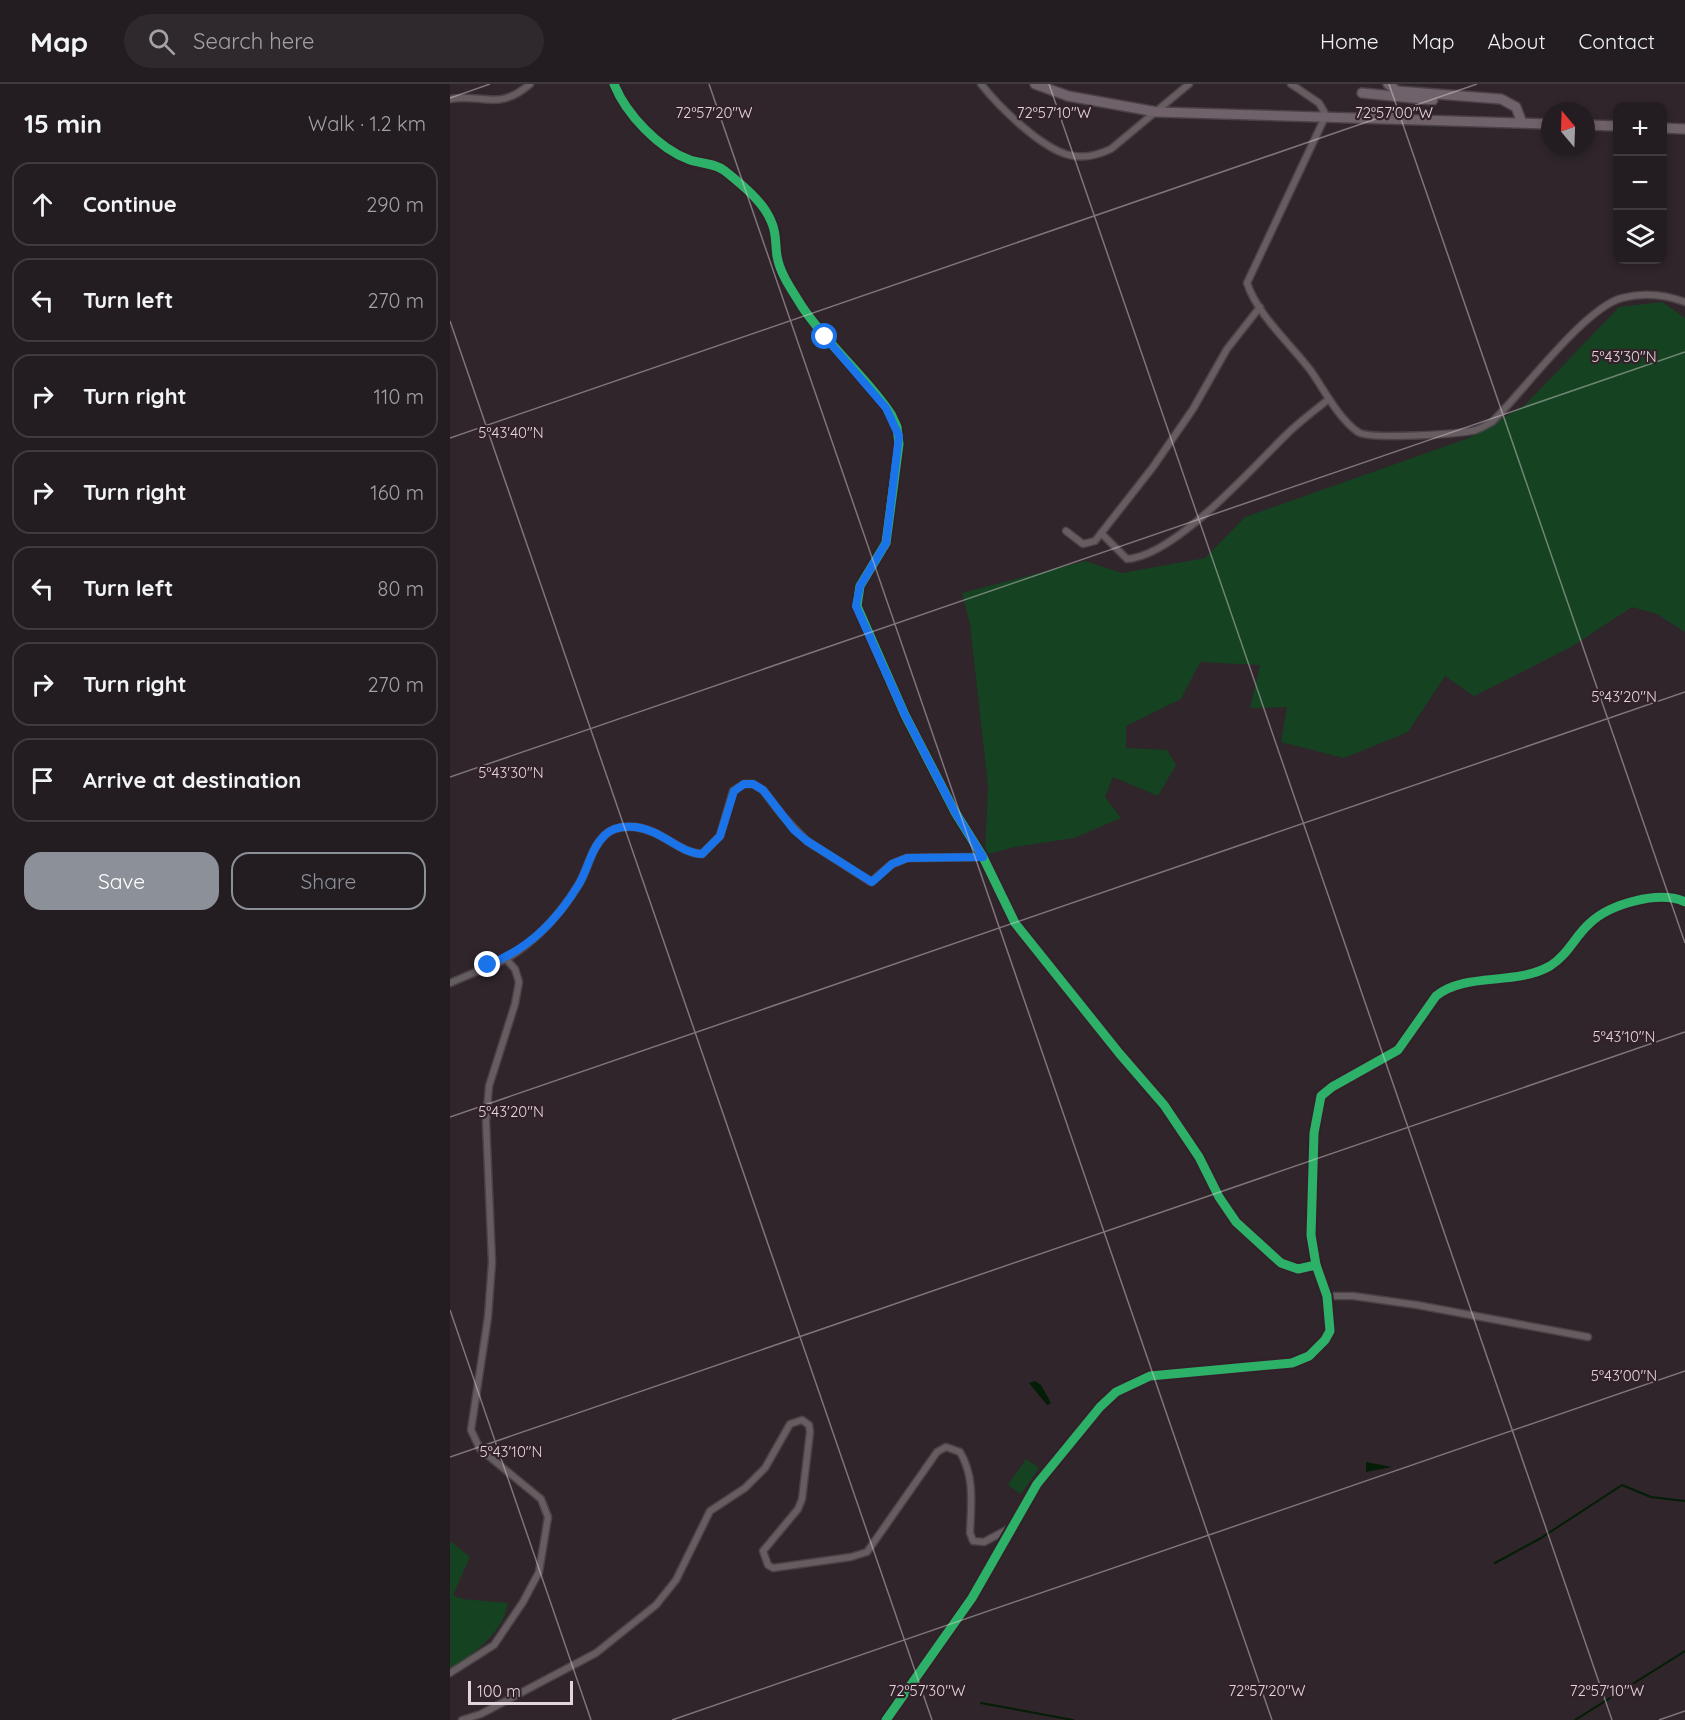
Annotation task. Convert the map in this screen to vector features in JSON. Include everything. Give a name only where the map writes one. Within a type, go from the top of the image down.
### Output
[{"type":"main road","points":[[1035,84],[1068,96],[1157,112],[1541,124]]},
{"type":"main road","points":[[1388,84],[1398,91],[1501,99],[1516,107],[1522,123]]},
{"type":"main road","points":[[1362,93],[1460,101],[1490,102],[1501,99]]},
{"type":"main road","points":[[1595,125],[1613,126]]},
{"type":"main road","points":[[1667,128],[1685,129]]},
{"type":"street","points":[[450,99],[486,102],[505,98],[530,84]]},
{"type":"street","points":[[614,84],[644,128],[669,148],[690,160],[722,169],[762,206],[774,229],[782,274],[825,337],[891,414],[897,427],[899,444],[886,543],[860,586],[856,606],[905,715],[955,812],[983,857],[1015,923],[1119,1053],[1164,1105],[1199,1157],[1219,1197],[1236,1221],[1281,1263],[1298,1269],[1317,1265]]},
{"type":"street","points":[[981,84],[993,100],[1039,138],[1071,155],[1091,156],[1111,149],[1189,84]]},
{"type":"street","points":[[1291,84],[1319,103],[1326,116],[1248,279],[1249,289],[1260,307],[1311,371],[1329,399],[1360,434],[1376,436],[1443,434],[1477,430],[1492,422],[1573,334],[1607,304],[1620,298],[1645,294],[1665,295],[1685,302]]},
{"type":"street","points":[[1066,531],[1088,544],[1101,533],[1160,458],[1193,409],[1227,349],[1260,307]]},
{"type":"street","points":[[1101,533],[1127,559],[1159,547],[1202,517],[1288,433],[1329,399]]},
{"type":"street","points":[[450,983],[506,959],[532,942],[558,913],[579,884],[600,840],[606,834],[614,829],[635,827],[663,834],[684,849],[702,854],[720,836],[734,791],[744,784],[753,784],[763,790],[794,830],[807,841],[872,882],[892,864],[907,858],[983,857]]},
{"type":"street","points":[[886,1720],[972,1598],[1037,1484],[1100,1407],[1116,1392],[1150,1376],[1292,1363],[1309,1356],[1325,1340],[1330,1331],[1327,1296],[1317,1265],[1311,1235],[1314,1133],[1321,1096],[1332,1087],[1398,1050],[1436,996],[1444,989],[1456,985],[1522,977],[1549,966],[1562,957],[1588,924],[1610,910],[1649,899],[1671,898],[1685,902]]},
{"type":"street","points":[[450,1673],[494,1645],[523,1602],[539,1572],[548,1517],[541,1499],[480,1449],[471,1430],[488,1317],[492,1262],[486,1122],[489,1086],[515,1004],[519,982],[515,969],[506,959]]},
{"type":"street","points":[[1327,1296],[1353,1296],[1417,1305],[1588,1338]]},
{"type":"street","points":[[462,1720],[481,1714],[596,1653],[656,1605],[676,1580],[710,1511],[745,1488],[765,1468],[789,1424],[796,1420],[802,1420],[809,1425],[810,1432],[802,1499],[798,1509],[763,1551],[768,1565],[773,1568],[851,1557],[867,1552],[937,1452],[946,1447],[960,1452],[970,1476],[970,1533],[973,1541],[984,1542],[1013,1527]]},
{"type":"green space","points":[[1662,302],[1685,318],[1685,632],[1657,614],[1632,607],[1571,647],[1474,696],[1445,676],[1408,732],[1344,758],[1281,742],[1287,707],[1250,708],[1260,665],[1200,662],[1181,699],[1126,726],[1126,748],[1167,750],[1176,765],[1158,796],[1113,777],[1105,797],[1121,818],[1074,838],[1014,847],[985,855],[988,786],[970,624],[962,593],[1085,561],[1122,573],[1205,558],[1245,517],[1469,438],[1525,405],[1619,307]]},
{"type":"green space","points":[[1026,1459],[1039,1468],[1021,1494],[1008,1485]]},
{"type":"green space","points":[[450,1541],[470,1557],[453,1595],[462,1599],[508,1603],[505,1614],[494,1633],[477,1650],[450,1670]]},
{"type":"shaded area","points":[[1035,1381],[1041,1385],[1051,1403],[1047,1405],[1029,1383]]},
{"type":"shaded area","points":[[1366,1462],[1392,1467],[1366,1472]]},
{"type":"waterway","points":[[1495,1563],[1541,1538],[1622,1485],[1651,1497],[1685,1501]]},
{"type":"waterway","points":[[1575,1720],[1685,1651]]},
{"type":"waterway","points":[[981,1703],[1073,1720]]},
{"type":"cycle path","points":[[614,84],[635,118],[655,139],[678,155],[721,168],[757,200],[773,225],[781,269],[801,305],[811,320],[870,386],[891,414],[897,427],[899,444],[886,543],[860,586],[857,606],[905,715],[955,812],[983,857],[1015,923],[1119,1053],[1164,1105],[1199,1157],[1219,1197],[1236,1222],[1281,1263],[1298,1269],[1316,1265]]},
{"type":"cycle path","points":[[886,1720],[972,1598],[1037,1484],[1100,1407],[1116,1392],[1150,1376],[1292,1363],[1309,1356],[1325,1340],[1330,1331],[1327,1296],[1316,1265],[1311,1235],[1314,1133],[1321,1096],[1332,1087],[1398,1050],[1436,996],[1448,989],[1476,981],[1522,976],[1550,966],[1562,956],[1590,923],[1622,905],[1649,898],[1685,902]]},
{"type":"route","points":[[488,965],[506,959],[532,942],[558,913],[579,884],[589,860],[606,834],[614,829],[635,827],[663,834],[684,849],[702,854],[710,849],[720,836],[734,791],[744,784],[753,784],[763,790],[794,830],[807,841],[872,882],[880,877],[889,866],[907,858],[983,857],[955,812],[905,715],[856,606],[860,586],[886,543],[899,436],[891,414],[825,337]]}]
